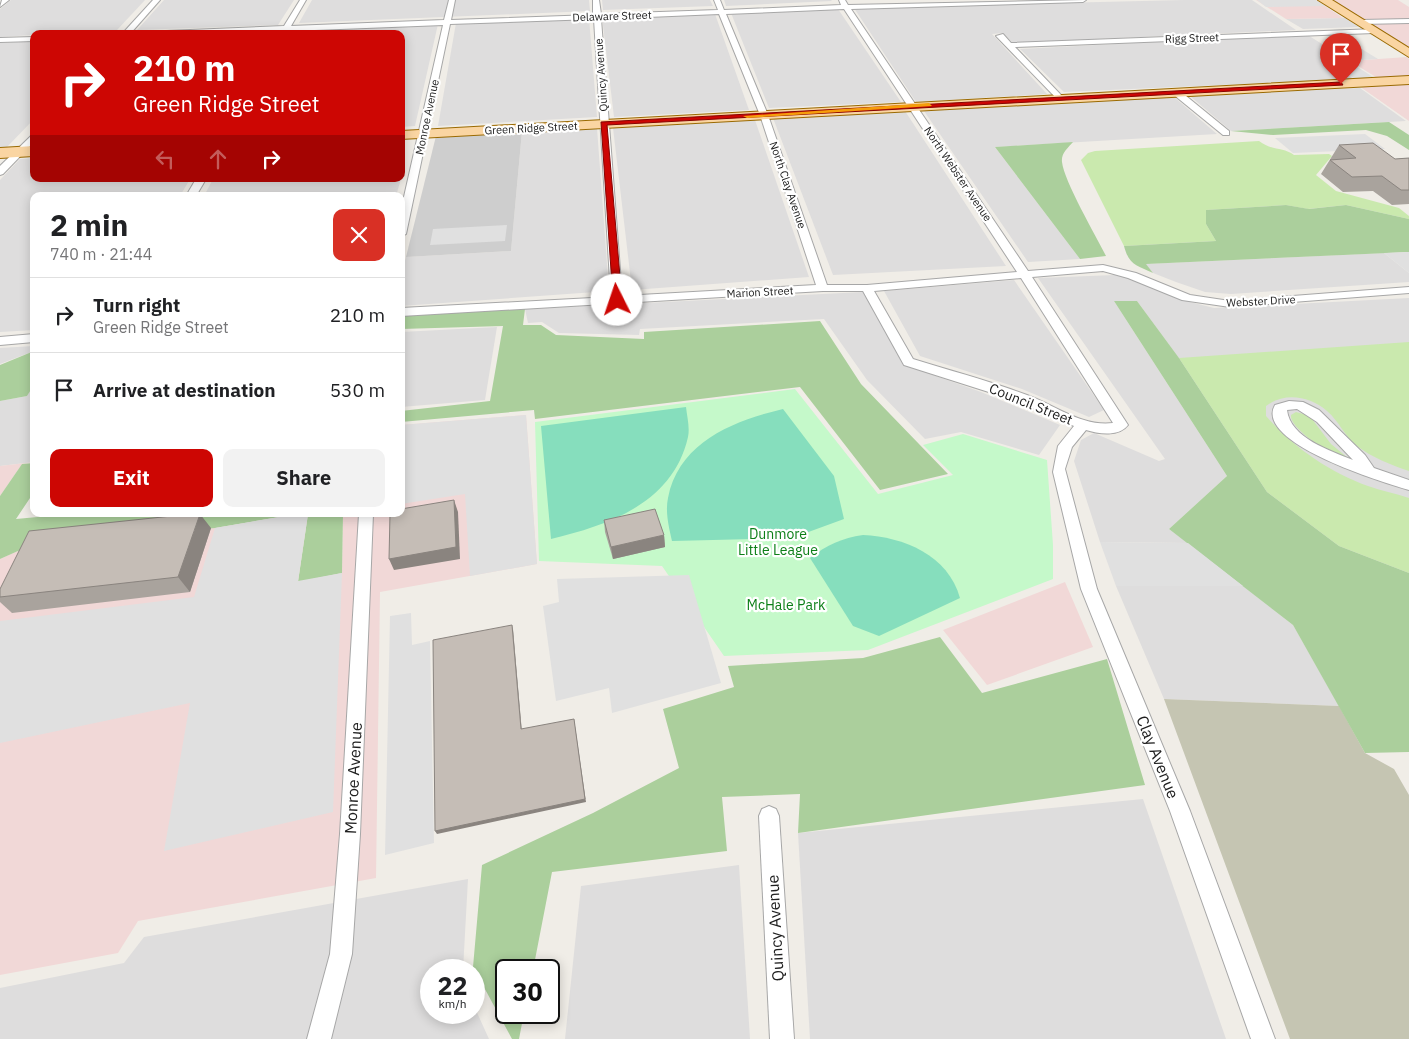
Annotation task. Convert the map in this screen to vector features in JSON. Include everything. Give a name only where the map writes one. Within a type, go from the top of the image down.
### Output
[{"type":"main road","points":[[1324,0],[1409,53]]},
{"type":"main road","name":"Green Ridge Street","points":[[405,135],[1409,80]]},
{"type":"main road","points":[[0,153],[26,151]]},
{"type":"street","points":[[0,5],[6,0]]},
{"type":"street","points":[[130,30],[157,0]]},
{"type":"street","points":[[286,30],[303,0]]},
{"type":"street","name":"Monroe Avenue","points":[[405,217],[452,0]]},
{"type":"street","name":"Quincy Avenue","points":[[596,0],[617,300]]},
{"type":"street","name":"North Clay Avenue","points":[[717,0],[764,115],[823,288]]},
{"type":"street","name":"Delaware Street","points":[[303,30],[722,11],[844,3],[1083,0]]},
{"type":"street","name":"North Webster Avenue","points":[[844,3],[1024,274]]},
{"type":"street","points":[[1360,22],[1409,21]]},
{"type":"street","name":"Rigg Street","points":[[1010,45],[1374,31]]},
{"type":"street","points":[[1000,36],[1059,98]]},
{"type":"street","points":[[0,40],[30,38]]},
{"type":"street","points":[[1177,93],[1226,133]]},
{"type":"street","points":[[0,172],[26,151]]},
{"type":"street","name":"Marion Street","points":[[405,312],[823,288],[867,288],[1103,268],[1118,270]]},
{"type":"street","name":"Webster Drive","points":[[1118,270],[1181,295],[1213,303],[1230,304],[1409,290]]},
{"type":"street","name":"Council Street","points":[[867,288],[908,362],[1022,398],[1083,425],[1099,429],[1115,428],[1121,425],[1120,420],[1024,274]]},
{"type":"street","points":[[0,341],[30,338]]},
{"type":"street","points":[[1369,472],[1362,460],[1320,416],[1296,404],[1280,408],[1278,413],[1281,422],[1296,436],[1343,463],[1409,486]]},
{"type":"street","name":"Clay Avenue","points":[[1083,425],[1066,446],[1060,469],[1089,589],[1180,811],[1263,1039]]},
{"type":"street","name":"Monroe Avenue","points":[[319,1039],[341,954],[350,834],[366,517]]},
{"type":"street","name":"Quincy Avenue","points":[[769,816],[782,1039]]},
{"type":"shaded area","points":[[11,0],[145,0],[117,30],[30,30],[30,35],[0,37],[0,9]]},
{"type":"shaded area","points":[[164,0],[294,0],[278,25],[137,30]]},
{"type":"shaded area","points":[[312,0],[589,0],[590,11],[299,23]]},
{"type":"shaded area","points":[[602,0],[710,0],[713,6],[603,10]]},
{"type":"shaded area","points":[[724,0],[831,0],[832,1],[726,6]]},
{"type":"shaded area","points":[[1252,0],[1296,30],[1013,43],[1003,33],[992,34],[1047,94],[916,102],[854,8]]},
{"type":"shaded area","points":[[1256,0],[1316,0],[1343,18],[1286,19]]},
{"type":"shaded area","points":[[1257,0],[1316,0],[1325,6],[1266,7]]},
{"type":"shaded area","points":[[1332,0],[1398,0],[1409,7],[1409,48]]},
{"type":"shaded area","points":[[838,9],[901,102],[769,108],[731,13]]},
{"type":"shaded area","points":[[715,14],[749,110],[614,117],[602,17]]},
{"type":"shaded area","points":[[589,18],[597,117],[438,126],[456,23]]},
{"type":"shaded area","points":[[1345,18],[1359,27],[1303,29],[1286,19]]},
{"type":"shaded area","points":[[438,24],[415,126],[405,127],[405,30],[296,30]]},
{"type":"shaded area","points":[[1306,34],[1322,44],[1328,54],[1319,55],[1354,79],[1064,92],[1020,49]]},
{"type":"shaded area","points":[[30,41],[30,123],[6,148],[0,148],[0,43]]},
{"type":"shaded area","points":[[1360,48],[1378,59],[1348,61],[1373,77],[1355,79],[1320,55],[1342,53],[1336,49]]},
{"type":"shaded area","points":[[1407,57],[1409,59],[1409,121],[1352,81],[1379,79],[1350,61]]},
{"type":"shaded area","points":[[1360,88],[1406,121],[1231,131],[1190,96]]},
{"type":"shaded area","points":[[1174,97],[1217,134],[995,147],[1080,259],[1028,262],[924,111]]},
{"type":"shaded area","points":[[905,111],[1006,266],[833,275],[773,118]]},
{"type":"shaded area","points":[[755,120],[809,277],[632,290],[613,128]]},
{"type":"shaded area","points":[[597,128],[609,291],[405,306],[406,257],[511,251],[522,131]]},
{"type":"shaded area","points":[[522,131],[511,251],[406,257],[436,136]]},
{"type":"shaded area","points":[[1365,134],[1385,149],[1293,153],[1275,138]]},
{"type":"shaded area","points":[[30,158],[30,182],[188,182],[182,192],[30,192],[30,330],[0,332],[0,180],[20,159]]},
{"type":"shaded area","points":[[211,182],[400,182],[397,192],[206,192]]},
{"type":"shaded area","points":[[507,225],[505,241],[430,245],[433,229]]},
{"type":"shaded area","points":[[1409,252],[1409,273],[1384,253]]},
{"type":"shaded area","points":[[1384,253],[1409,273],[1409,282],[1231,294],[1205,292],[1176,282],[1153,273],[1145,264]]},
{"type":"shaded area","points":[[1115,275],[1132,278],[1190,302],[1214,308],[1409,298],[1409,573],[1178,357],[1137,301],[1114,301],[1227,476],[1169,529],[1188,543],[1100,542],[1074,461],[1081,440],[1094,433],[1159,461],[1165,459],[1038,278]]},
{"type":"shaded area","points":[[1014,280],[1104,410],[1089,417],[1022,389],[920,356],[884,291]]},
{"type":"shaded area","points":[[863,292],[905,365],[981,392],[1060,425],[1039,455],[961,432],[925,439],[867,380],[824,319],[640,329],[639,335],[559,333],[542,322],[528,323],[525,309]]},
{"type":"shaded area","points":[[497,327],[485,400],[405,407],[405,332]]},
{"type":"shaded area","points":[[30,346],[30,353],[0,364],[0,348]]},
{"type":"shaded area","points":[[30,391],[30,462],[0,466],[0,401],[27,396]]},
{"type":"shaded area","points":[[526,415],[537,564],[380,592],[376,878],[138,921],[118,953],[0,975],[0,559],[18,551],[44,546],[215,528],[288,517],[308,517],[298,581],[342,573],[343,517],[405,517],[405,425]]},
{"type":"shaded area","points":[[526,415],[537,564],[470,576],[465,494],[405,503],[405,425]]},
{"type":"shaded area","points":[[30,462],[22,464],[0,496],[0,466]]},
{"type":"shaded area","points":[[279,517],[308,517],[298,581],[342,573],[333,812],[164,851],[190,703],[0,743],[0,621],[194,597],[215,528]]},
{"type":"shaded area","points":[[1100,542],[1188,543],[1243,586],[1116,586]]},
{"type":"shaded area","points":[[689,575],[721,683],[612,713],[609,688],[556,701],[543,606],[559,602],[557,579]]},
{"type":"shaded area","points":[[1065,582],[1093,647],[987,685],[943,630]]},
{"type":"shaded area","points":[[1116,586],[1243,586],[1293,625],[1339,706],[1164,699]]},
{"type":"shaded area","points":[[411,613],[412,645],[430,641],[434,843],[385,855],[390,616]]},
{"type":"shaded area","points":[[1164,699],[1339,706],[1365,753],[1394,769],[1409,795],[1409,1039],[1290,1039]]},
{"type":"shaded area","points":[[1143,799],[1226,1039],[810,1039],[798,833]]},
{"type":"shaded area","points":[[739,865],[750,1039],[565,1039],[581,886]]},
{"type":"shaded area","points":[[468,879],[464,959],[420,959],[420,1024],[482,1024],[489,1039],[0,1039],[0,988],[124,963],[144,937]]},
{"type":"green space","points":[[1389,122],[1409,135],[1409,150],[1387,136],[1366,130],[1273,135],[1231,131]]},
{"type":"green space","points":[[1259,141],[1294,155],[1329,154],[1332,156],[1316,175],[1336,191],[1399,208],[1409,216],[1409,219],[1346,205],[1308,209],[1286,205],[1206,210],[1206,224],[1216,241],[1124,246],[1081,160],[1088,153],[1095,151]]},
{"type":"green space","points":[[1073,142],[1063,156],[1064,171],[1074,195],[1106,256],[1080,259],[995,147]]},
{"type":"green space","points":[[1286,205],[1309,209],[1346,205],[1409,219],[1409,252],[1146,264],[1153,273],[1134,264],[1128,257],[1124,246],[1216,241],[1206,224],[1206,210]]},
{"type":"green space","points":[[1114,301],[1137,301],[1179,358],[1267,492],[1339,546],[1409,573],[1409,752],[1365,753],[1293,625],[1169,529],[1227,476]]},
{"type":"green space","points":[[525,309],[523,325],[541,325],[556,335],[644,339],[644,332],[820,321],[861,384],[948,474],[880,490],[800,387],[535,419],[534,410],[405,422],[405,411],[490,401],[503,326],[405,329],[405,314]]},
{"type":"green space","points":[[1409,342],[1409,471],[1382,461],[1357,446],[1327,411],[1313,402],[1289,397],[1281,399],[1266,406],[1266,416],[1300,448],[1339,474],[1368,486],[1409,498],[1409,573],[1339,546],[1267,492],[1179,358]]},
{"type":"green space","points":[[30,353],[30,391],[27,396],[0,401],[0,365]]},
{"type":"green space","name":"Dunmore Little League","points":[[795,389],[878,494],[953,475],[923,445],[963,434],[1047,460],[1053,545],[1053,579],[868,650],[724,656],[662,566],[539,561],[535,422]]},
{"type":"green space","points":[[686,407],[689,433],[680,460],[668,479],[653,495],[616,518],[551,539],[541,426]]},
{"type":"green space","points":[[783,409],[834,476],[844,519],[792,538],[672,541],[667,503],[674,479],[684,462],[696,448],[711,437],[745,420]]},
{"type":"green space","points":[[1296,412],[1307,415],[1312,419],[1331,444],[1348,458],[1324,449],[1297,428],[1292,421],[1291,415]]},
{"type":"green space","points":[[30,463],[30,498],[16,519],[38,517],[279,517],[215,528],[44,546],[18,551],[0,559],[0,496],[22,464]]},
{"type":"green space","points":[[308,517],[343,517],[342,573],[298,582]]},
{"type":"green space","points":[[863,535],[909,544],[922,551],[946,570],[960,598],[879,636],[853,626],[810,558],[822,549],[835,543]]},
{"type":"green space","points":[[940,637],[982,693],[1107,659],[1145,785],[798,833],[800,794],[722,797],[727,851],[552,872],[535,959],[495,959],[495,1008],[485,989],[485,959],[474,959],[482,865],[593,813],[679,768],[663,709],[734,687],[728,666],[863,658]]},
{"type":"green space","points":[[504,1024],[522,1024],[519,1039],[512,1039]]},
{"type":"building","points":[[1373,143],[1395,159],[1409,158],[1409,190],[1401,190],[1382,176],[1352,177],[1330,160],[1356,158],[1339,145]]},
{"type":"building","points":[[454,500],[456,547],[389,559],[390,517],[405,517],[405,508]]},
{"type":"building","points":[[655,509],[664,535],[611,547],[604,520]]},
{"type":"building","points":[[162,517],[199,517],[178,577],[0,597],[0,589],[29,531]]},
{"type":"building","points":[[512,625],[521,729],[574,719],[585,799],[435,831],[433,640]]},
{"type":"slow traffic","points":[[747,116],[929,105]]},
{"type":"route","points":[[617,300],[604,124],[1341,84]]},
{"type":"park label","name":"McHale Park","points":[[786,605]]}]
